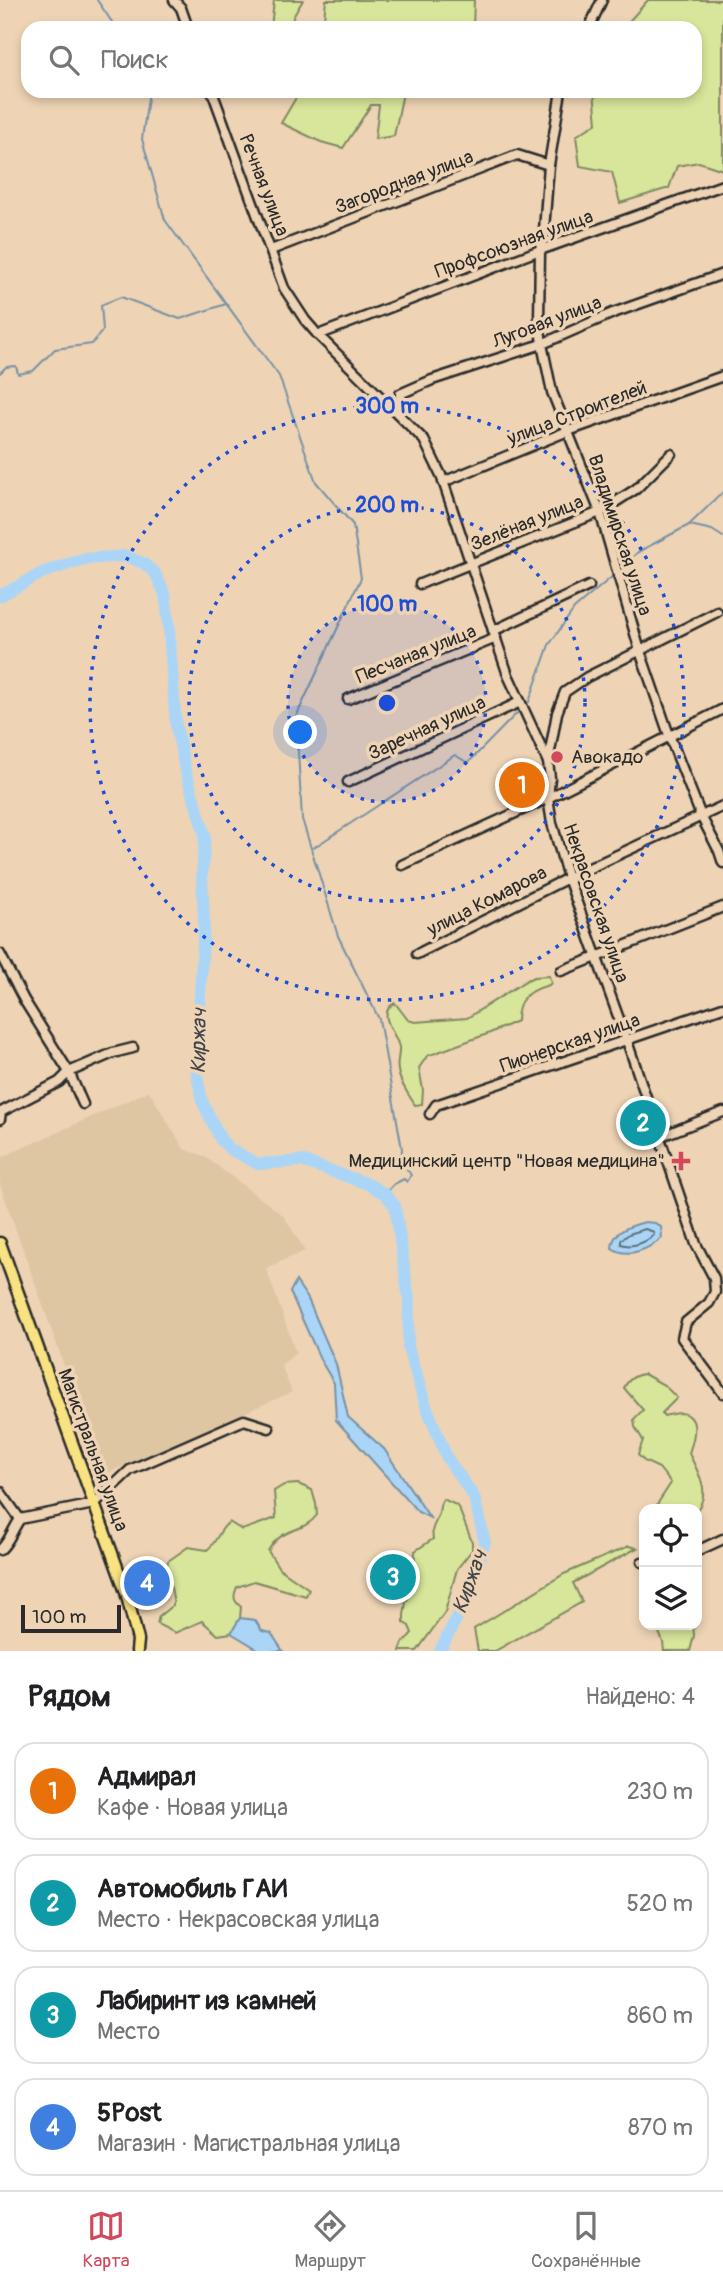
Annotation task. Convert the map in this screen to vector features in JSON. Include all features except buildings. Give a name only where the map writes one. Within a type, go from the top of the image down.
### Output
[{"type":"main road","name":"Магистральная улица","points":[[0,1243],[3,1264],[126,1592],[138,1640],[137,1651]]},
{"type":"street","points":[[174,0],[181,8],[186,21]]},
{"type":"street","points":[[592,21],[602,0]]},
{"type":"street","name":"Речная улица","points":[[215,98],[271,250]]},
{"type":"street","name":"Владимирская улица","points":[[560,98],[540,250],[539,321],[552,392],[600,512],[614,568],[669,735],[723,863]]},
{"type":"street","name":"Загородная улица","points":[[271,250],[517,155],[549,165]]},
{"type":"street","name":"Профсоюзная улица","points":[[318,335],[540,250],[723,186]]},
{"type":"street","name":"Некрасовская улица","points":[[271,250],[284,288],[318,335],[424,440],[443,482],[508,675],[548,762],[548,798],[552,823],[568,878],[696,1244],[719,1290],[709,1303],[686,1322],[681,1338],[723,1393]]},
{"type":"street","name":"Луговая улица","points":[[399,413],[400,394],[432,380],[542,344],[613,313],[723,274]]},
{"type":"street","name":"улица Строителей","points":[[443,482],[568,431],[723,376]]},
{"type":"street","name":"Зелёная улица","points":[[420,584],[600,512],[636,489],[671,454]]},
{"type":"street","name":"Песчаная улица","points":[[348,699],[494,635],[589,586]]},
{"type":"street","points":[[548,762],[557,713],[565,692],[587,677],[717,612]]},
{"type":"street","name":"Заречная улица","points":[[348,782],[520,702]]},
{"type":"street","points":[[402,865],[548,798],[723,709]]},
{"type":"street","name":"улица Комарова","points":[[418,954],[568,878],[723,806]]},
{"type":"street","points":[[561,971],[723,907]]},
{"type":"street","points":[[0,954],[23,999],[69,1072],[83,1104]]},
{"type":"street","name":"Пионерская улица","points":[[430,1114],[436,1105],[723,1007]]},
{"type":"street","points":[[0,1119],[1,1112],[59,1082],[69,1072],[132,1048]]},
{"type":"street","points":[[659,1137],[723,1112]]},
{"type":"street","points":[[0,1550],[9,1542],[20,1519],[94,1504],[130,1470],[244,1420],[269,1428]]},
{"type":"street","points":[[0,1491],[20,1519]]},
{"type":"street","points":[[702,1549],[723,1539]]},
{"type":"shaded area","points":[[149,1091],[184,1149],[204,1156],[284,1216],[305,1251],[266,1268],[296,1353],[281,1365],[292,1392],[103,1475],[0,1185],[0,1158]]},
{"type":"shaded area","points":[[158,1560],[169,1600],[141,1616],[125,1572]]},
{"type":"green space","points":[[274,0],[303,0],[293,21],[272,21]]},
{"type":"green space","points":[[326,0],[474,0],[473,21],[324,21]]},
{"type":"green space","points":[[648,0],[723,0],[723,170],[699,162],[677,166],[669,188],[620,203],[612,172],[580,166],[576,136],[597,123],[595,98],[702,98],[702,21],[629,21]]},
{"type":"green space","points":[[296,98],[402,98],[394,136],[375,139],[379,105],[371,105],[343,148],[321,142],[281,123]]},
{"type":"green space","points":[[549,976],[549,985],[535,990],[522,1001],[517,1021],[427,1056],[419,1068],[423,1090],[422,1104],[415,1105],[399,1075],[399,1047],[388,1023],[389,1007],[395,1003],[408,1020],[415,1022],[467,1018],[527,980]]},
{"type":"green space","points":[[644,1374],[664,1385],[677,1398],[662,1413],[664,1416],[681,1413],[692,1419],[694,1436],[689,1453],[703,1489],[700,1504],[657,1504],[671,1483],[659,1468],[638,1455],[643,1440],[635,1427],[634,1419],[643,1410],[624,1388],[638,1375]]},
{"type":"green space","points":[[298,1484],[312,1490],[317,1515],[305,1525],[280,1538],[268,1551],[279,1568],[309,1589],[306,1596],[254,1581],[237,1587],[234,1598],[241,1607],[240,1618],[231,1633],[218,1635],[202,1621],[175,1633],[157,1624],[159,1616],[173,1605],[167,1572],[168,1561],[188,1547],[207,1550],[229,1522],[242,1530],[276,1518],[274,1491],[284,1485]]},
{"type":"green space","points":[[443,1499],[459,1509],[472,1542],[472,1550],[457,1569],[445,1612],[417,1651],[400,1651],[412,1633],[404,1623],[404,1615],[406,1602],[414,1586],[415,1551],[433,1539],[433,1529]]},
{"type":"green space","points":[[629,1546],[637,1548],[573,1583],[582,1602],[495,1651],[478,1651],[474,1629],[564,1574]]},
{"type":"green space","points":[[658,1630],[693,1630],[690,1651],[664,1651]]},
{"type":"water","points":[[645,1222],[661,1227],[662,1238],[651,1246],[631,1253],[612,1248],[618,1233]]},
{"type":"water","points":[[296,1281],[308,1299],[336,1364],[348,1417],[384,1449],[430,1518],[418,1512],[336,1420],[334,1383],[321,1361],[290,1292]]},
{"type":"water","points":[[240,1618],[255,1620],[262,1631],[271,1633],[283,1651],[261,1651],[231,1633]]},
{"type":"waterway","points":[[97,0],[111,21]]},
{"type":"waterway","points":[[148,98],[142,139],[165,220],[279,376],[316,482],[353,525],[361,578],[296,717],[302,819],[338,936],[379,1019],[402,1149],[401,1161],[411,1175],[407,1182],[404,1179],[394,1184],[385,1194]]},
{"type":"waterway","points":[[0,373],[6,367],[16,366],[18,374],[33,371],[55,349],[92,344],[103,330],[101,305],[121,297],[180,319],[226,304]]},
{"type":"waterway","points":[[621,568],[638,552],[689,525],[723,492]]},
{"type":"waterway","points":[[690,525],[712,530],[723,537]]},
{"type":"waterway","name":"Киржач","points":[[0,596],[44,572],[84,559],[125,556],[143,563],[155,573],[165,594],[176,726],[185,769],[205,835],[202,874],[204,922],[196,1068],[202,1101],[221,1140],[231,1150],[258,1164],[302,1161],[368,1184],[385,1194],[395,1206],[409,1300],[408,1348],[425,1403],[447,1458],[474,1497],[485,1542],[463,1605],[440,1651]]},
{"type":"waterway","points":[[529,702],[549,645],[574,609],[614,575]]},
{"type":"waterway","points":[[313,848],[455,755],[468,763],[519,711]]},
{"type":"place","name":"Авокадо","points":[[557,757]]},
{"type":"place","name":"Адмирал","points":[[522,785]]},
{"type":"place","name":"Автомобиль ГАИ","points":[[643,1123]]},
{"type":"place","name":"Медицинский центр \"Новая медицина\"","points":[[681,1161]]},
{"type":"place","name":"Лабиринт из камней","points":[[393,1577]]},
{"type":"place","name":"5Post","points":[[147,1583]]}]
